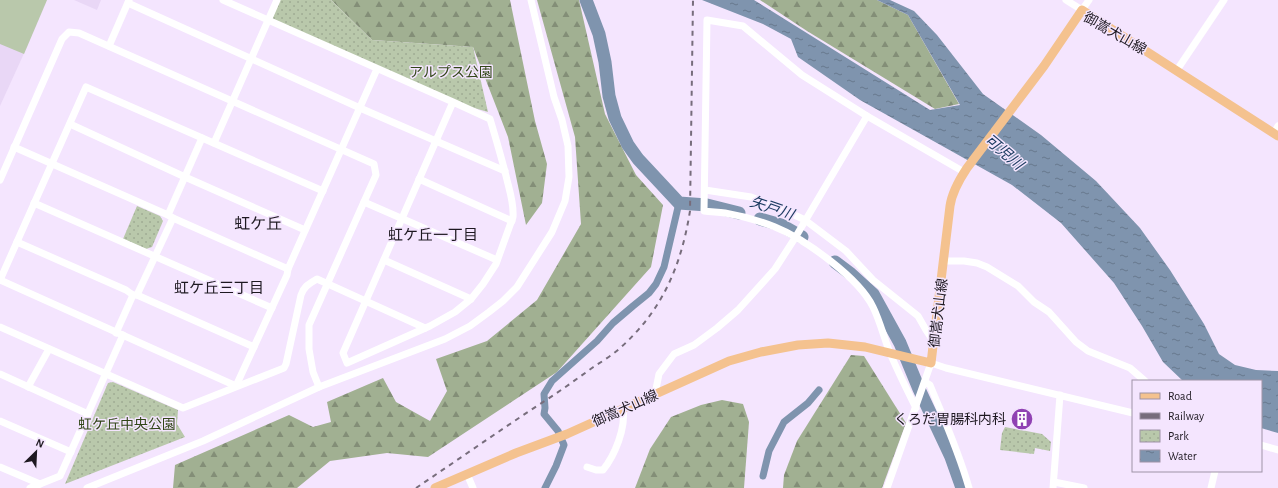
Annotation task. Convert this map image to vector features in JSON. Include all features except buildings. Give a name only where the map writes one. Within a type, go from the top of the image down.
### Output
[{"type":"main road","name":"御嵩犬山線","points":[[435,488],[516,453],[567,434],[729,361],[761,352],[798,345],[828,343],[865,347],[931,363],[952,197],[957,184],[1082,10],[1277,132]]},
{"type":"street","points":[[223,0],[453,102],[490,119],[513,201],[514,211],[512,221],[497,260],[483,284],[471,299],[455,312],[425,328],[347,363],[343,353],[453,102]]},
{"type":"street","points":[[214,143],[277,0]]},
{"type":"street","points":[[87,488],[203,441],[320,387],[445,339],[470,326],[503,301],[517,287],[552,232],[565,201],[569,177],[568,146],[562,120],[552,90],[531,0]]},
{"type":"street","points":[[1066,0],[1082,10],[1089,0]]},
{"type":"street","points":[[1177,70],[1224,0]]},
{"type":"street","points":[[109,46],[129,1],[251,59],[505,171]]},
{"type":"street","points":[[916,408],[890,353],[873,307],[864,293],[851,280],[813,248],[776,227],[724,213],[704,211],[707,20],[743,26],[802,75],[867,116],[966,170]]},
{"type":"street","points":[[0,180],[62,38],[69,32],[79,33],[374,164],[376,175],[309,325],[309,349],[313,372],[320,387]]},
{"type":"street","points":[[236,386],[287,275],[288,269],[305,230],[377,69]]},
{"type":"street","points":[[236,386],[0,280],[51,164],[86,87],[323,191]]},
{"type":"street","points":[[655,394],[659,374],[674,354],[694,345],[738,310],[775,269],[867,116]]},
{"type":"street","points":[[70,124],[305,230]]},
{"type":"street","points":[[30,488],[60,476],[105,374],[135,295],[155,257],[185,177],[202,138]]},
{"type":"street","points":[[14,147],[288,269]]},
{"type":"street","points":[[419,179],[512,221]]},
{"type":"street","points":[[705,190],[751,197],[782,209],[804,221],[846,251],[874,280],[918,316],[934,342]]},
{"type":"street","points":[[364,202],[497,260]]},
{"type":"street","points":[[34,203],[272,308]]},
{"type":"street","points":[[17,242],[254,347]]},
{"type":"street","points":[[384,260],[471,299]]},
{"type":"street","points":[[944,261],[964,261],[977,263],[1018,286],[1034,302],[1049,312],[1076,342],[1088,351],[1130,368],[1144,380]]},
{"type":"street","points":[[0,327],[183,408],[284,368],[303,288],[317,279],[425,328]]},
{"type":"street","points":[[28,387],[49,349]]},
{"type":"street","points":[[887,488],[931,363],[946,368],[1132,413]]},
{"type":"street","points":[[0,374],[88,414]]},
{"type":"street","points":[[925,382],[930,385],[948,428],[969,488]]},
{"type":"street","points":[[1060,395],[1053,485],[1084,488]]},
{"type":"street","points":[[587,467],[596,470],[603,470],[607,465],[619,440],[625,418],[623,409]]},
{"type":"street","points":[[0,421],[71,452]]},
{"type":"street","points":[[1262,445],[1278,450]]},
{"type":"street","points":[[0,467],[40,484]]},
{"type":"street","points":[[1211,488],[1215,472]]},
{"type":"street","points":[[467,474],[473,488]]},
{"type":"shaded area","points":[[0,0],[47,0],[0,106]]},
{"type":"shaded area","points":[[74,0],[101,0],[97,10]]},
{"type":"green space","points":[[0,0],[47,0],[24,54],[0,44]]},
{"type":"green space","name":"アルプス公園","points":[[277,0],[331,0],[372,40],[473,47],[488,112],[453,102],[268,21]]},
{"type":"green space","points":[[331,0],[510,0],[535,121],[547,164],[542,203],[526,225],[508,137],[473,47],[372,40]]},
{"type":"green space","points":[[537,0],[579,0],[605,114],[636,175],[663,205],[651,267],[557,372],[428,457],[387,453],[330,461],[297,488],[173,488],[175,465],[289,415],[313,427],[331,422],[327,402],[383,378],[396,402],[430,421],[447,391],[436,359],[487,341],[537,300],[581,224],[575,137]]},
{"type":"green space","points":[[760,0],[877,0],[908,15],[959,104],[935,109],[807,31]]},
{"type":"green space","points":[[137,206],[160,216],[163,221],[152,247],[146,249],[123,239]]},
{"type":"green space","points":[[851,355],[864,356],[906,423],[882,488],[783,488],[784,475],[797,441]]},
{"type":"green space","name":"虹ケ丘中央公園","points":[[113,382],[178,410],[177,424],[185,437],[65,484],[108,383]]},
{"type":"green space","points":[[722,400],[743,404],[749,422],[744,488],[635,488],[650,449],[671,417],[701,405]]},
{"type":"green space","points":[[1005,427],[1042,434],[1051,442],[1050,451],[1035,448],[1034,454],[1000,450],[1002,433]]},
{"type":"water","name":"可児川","points":[[702,0],[754,0],[930,110],[960,105],[908,15],[877,0],[890,0],[914,11],[937,35],[983,94],[1041,135],[1096,181],[1140,228],[1170,270],[1204,324],[1219,354],[1235,365],[1256,370],[1278,371],[1278,433],[1262,428],[1262,380],[1182,380],[1163,362],[1114,283],[1061,223],[1012,185],[860,100],[798,57],[791,39],[763,24]]},
{"type":"waterway","name":"矢戸川","points":[[586,0],[599,34],[605,62],[609,96],[615,118],[628,145],[638,159],[679,203],[707,205],[739,213]]},
{"type":"waterway","points":[[545,488],[564,445],[558,431],[544,414],[544,394],[552,381],[597,341],[613,323],[649,293],[656,284],[664,267],[679,203]]},
{"type":"waterway","name":"矢戸川","points":[[760,219],[781,225],[802,237]]},
{"type":"waterway","name":"矢戸川","points":[[835,262],[873,294],[900,343],[919,389],[951,457],[962,488]]},
{"type":"waterway","points":[[763,476],[769,451],[784,422],[808,403],[819,390]]},
{"type":"railway","points":[[416,488],[613,354],[634,334],[658,303],[675,269],[681,251],[690,211],[693,0]]},
{"type":"place","name":"くろだ胃腸科内科","points":[[1022,419]]},
{"type":"district","name":"虹ケ丘","points":[[258,223]]},
{"type":"district","name":"虹ケ丘一丁目","points":[[433,235]]},
{"type":"district","name":"虹ケ丘三丁目","points":[[219,288]]}]
